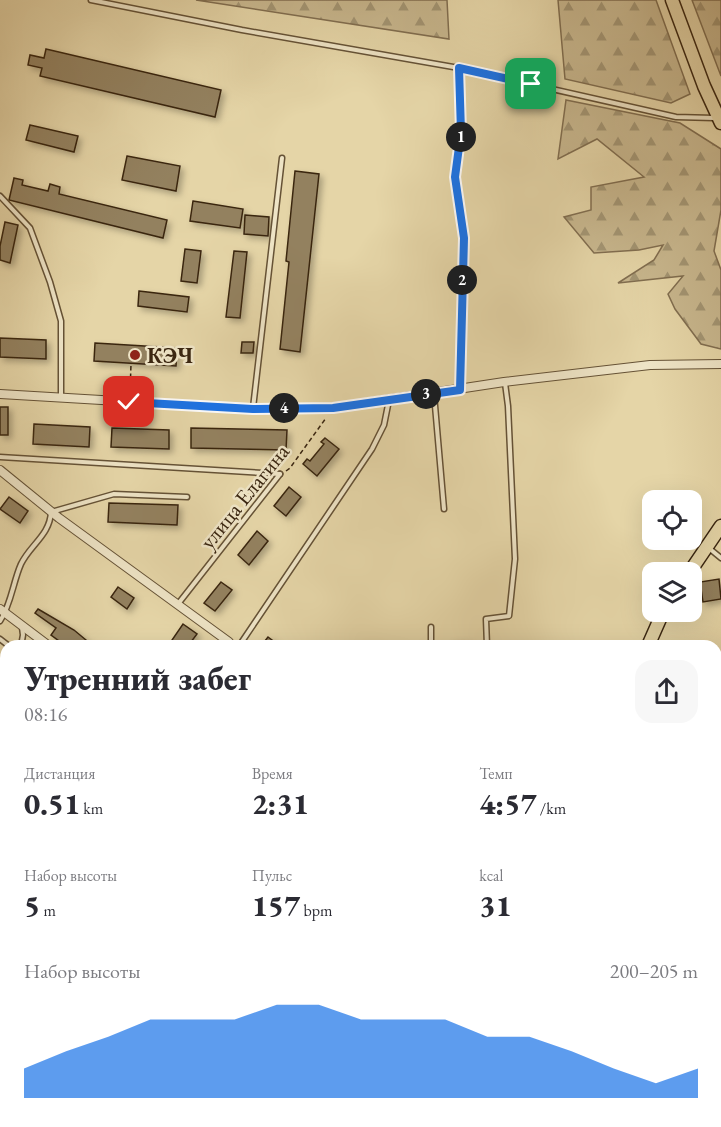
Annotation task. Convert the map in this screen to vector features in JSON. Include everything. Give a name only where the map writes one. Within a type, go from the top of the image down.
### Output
[{"type":"main road","points":[[672,0],[719,120]]},
{"type":"main road","points":[[697,562],[721,526]]},
{"type":"main road","points":[[651,640],[659,622]]},
{"type":"street","points":[[0,394],[253,409],[333,408],[504,382],[650,365],[721,364]]},
{"type":"street","points":[[0,470],[51,512],[225,640]]},
{"type":"street","points":[[3,611],[41,640]]},
{"type":"lane","points":[[91,0],[242,30],[459,68],[676,117],[719,120]]},
{"type":"lane","points":[[253,409],[282,158]]},
{"type":"lane","points":[[0,196],[30,228],[50,282],[61,321],[61,398]]},
{"type":"lane","points":[[487,640],[486,619],[509,616],[514,559],[508,406],[504,382]]},
{"type":"lane","points":[[434,393],[444,509]]},
{"type":"lane","points":[[236,640],[372,449],[384,425],[389,400]]},
{"type":"lane","points":[[0,457],[280,474]]},
{"type":"lane","name":"улица Елагина","points":[[178,604],[280,474]]},
{"type":"lane","points":[[0,621],[22,562],[47,530],[51,521],[51,512],[114,494],[187,497]]},
{"type":"lane","points":[[713,541],[721,558]]},
{"type":"lane","points":[[21,625],[22,640]]},
{"type":"lane","points":[[431,627],[431,640]]},
{"type":"path","points":[[459,68],[461,132],[455,177],[464,238],[460,390]]},
{"type":"path","points":[[129,402],[130,363]]},
{"type":"path","name":"улица Елагина","points":[[280,474],[290,468],[333,408]]},
{"type":"green space","points":[[196,0],[447,0],[449,39]]},
{"type":"green space","points":[[558,0],[656,0],[690,94],[671,103],[565,79]]},
{"type":"green space","points":[[692,0],[721,0],[721,76]]},
{"type":"green space","points":[[566,100],[680,123],[721,149],[721,210],[714,251],[721,270],[721,349],[701,344],[675,309],[668,294],[683,276],[618,283],[654,260],[663,245],[639,250],[594,253],[564,217],[591,210],[591,187],[644,177],[597,139],[558,159]]},
{"type":"building","points":[[46,49],[221,90],[215,117],[40,76],[42,68],[28,65],[30,55],[44,58]]},
{"type":"building","points":[[30,125],[78,136],[74,152],[26,140]]},
{"type":"building","points":[[127,156],[180,166],[176,191],[122,180]]},
{"type":"building","points":[[295,171],[319,174],[300,352],[280,349]]},
{"type":"building","points":[[14,178],[23,180],[22,185],[48,191],[50,184],[60,187],[59,194],[167,220],[163,238],[9,200]]},
{"type":"building","points":[[193,201],[243,209],[240,228],[190,221]]},
{"type":"building","points":[[245,215],[269,217],[268,236],[244,234]]},
{"type":"building","points":[[5,222],[18,225],[10,263],[0,260],[0,246]]},
{"type":"building","points":[[185,249],[201,251],[197,283],[181,281]]},
{"type":"building","points":[[234,251],[247,252],[240,318],[226,317]]},
{"type":"building","points":[[139,291],[189,297],[187,312],[138,306]]},
{"type":"building","points":[[0,338],[46,340],[46,359],[0,357]]},
{"type":"building","points":[[242,342],[254,342],[253,353],[241,353]]},
{"type":"building","name":"КЭЧ","points":[[95,343],[177,348],[176,366],[94,361]]},
{"type":"building","points":[[0,407],[8,407],[8,435],[0,435]]},
{"type":"building","points":[[34,424],[90,427],[89,447],[33,444]]},
{"type":"building","points":[[112,428],[169,430],[169,449],[111,447]]},
{"type":"building","points":[[191,428],[287,430],[286,450],[191,448]]},
{"type":"building","points":[[325,438],[339,449],[317,476],[303,464],[307,459],[310,461],[324,444],[321,442]]},
{"type":"building","points":[[289,487],[301,497],[286,516],[274,506]]},
{"type":"building","points":[[9,497],[28,511],[20,523],[0,509]]},
{"type":"building","points":[[109,503],[178,505],[177,525],[108,522]]},
{"type":"building","points":[[257,531],[268,541],[249,565],[238,555]]},
{"type":"building","points":[[719,579],[721,599],[703,602],[702,582]]},
{"type":"building","points":[[221,582],[232,590],[215,611],[204,603]]},
{"type":"building","points":[[118,587],[134,598],[127,609],[111,597]]},
{"type":"building","points":[[38,609],[74,630],[86,640],[58,640],[51,635],[56,628],[35,613]]},
{"type":"building","points":[[183,624],[197,634],[192,640],[172,640]]},
{"type":"place","name":"КЭЧ","points":[[135,355]]},
{"type":"route","points":[[129,402],[253,409],[333,408],[460,390],[464,238],[455,177],[461,132],[459,68],[531,84]]}]
